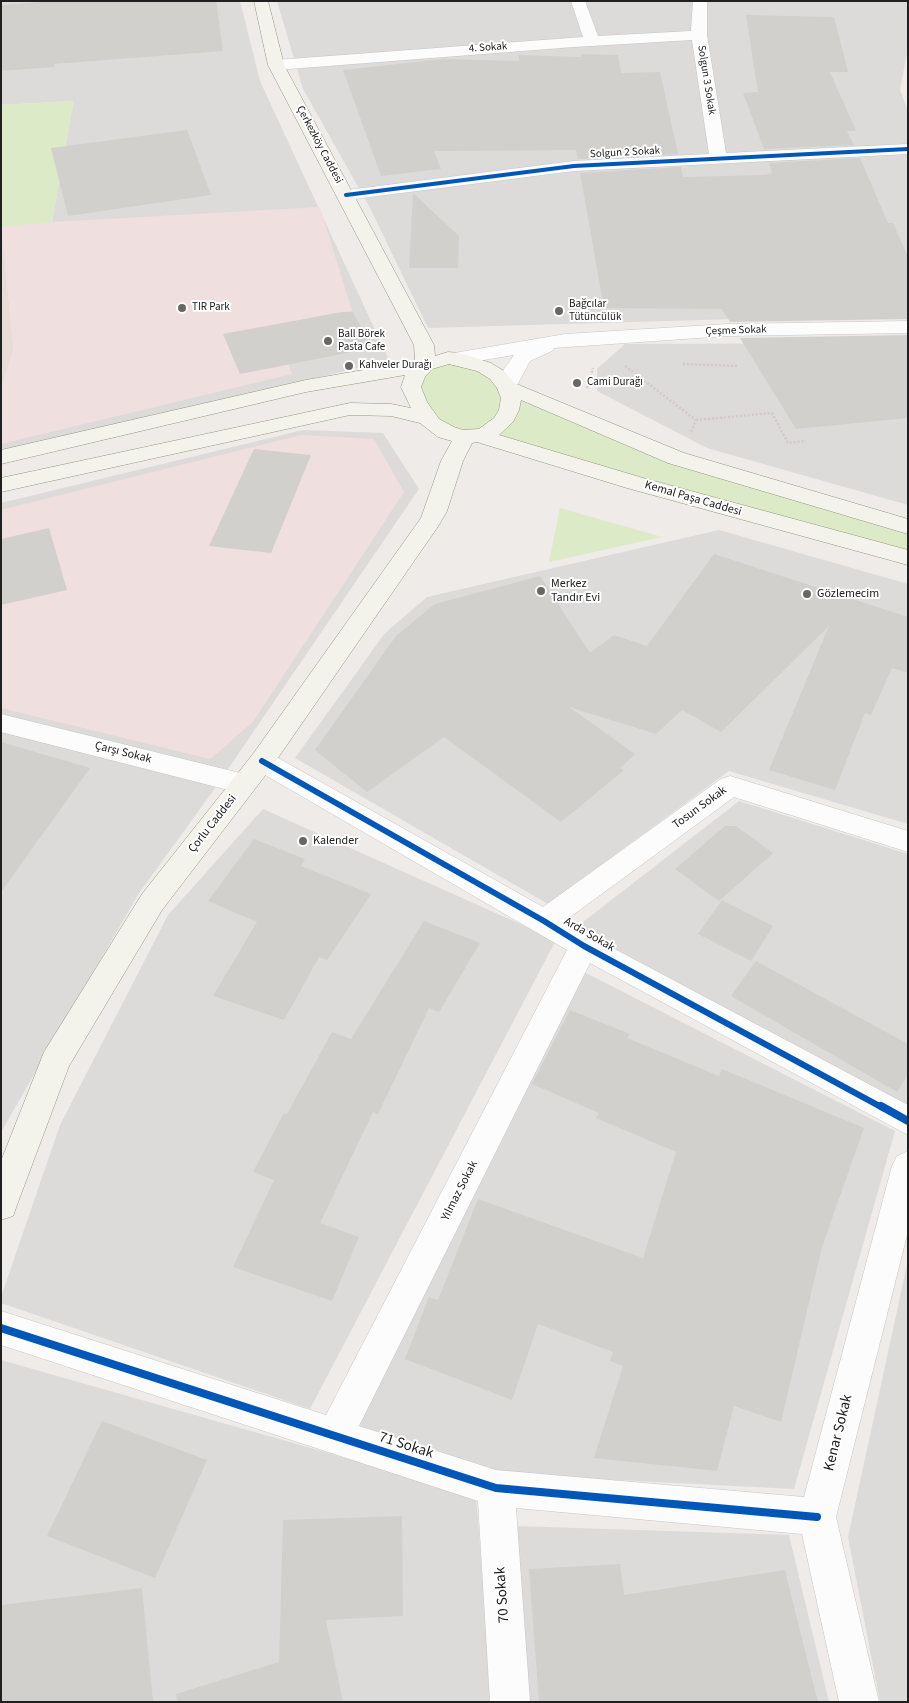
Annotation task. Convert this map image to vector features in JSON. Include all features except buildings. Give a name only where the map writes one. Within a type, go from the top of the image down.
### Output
[{"type":"main road","name":"Çerkezköy Caddesi","points":[[261,1],[276,65],[346,195],[425,355]]},
{"type":"main road","points":[[425,355],[411,387],[426,418]]},
{"type":"main road","points":[[1,457],[306,386],[425,355],[451,358],[489,370],[507,387],[676,458],[908,526]]},
{"type":"main road","points":[[1,485],[217,436],[350,410],[391,410],[426,418],[463,435],[492,431],[506,417],[511,398],[507,387]]},
{"type":"main road","name":"Çorlu Caddesi","points":[[1,1204],[56,1060],[152,902],[262,761],[436,511],[452,461],[463,435]]},
{"type":"main road","name":"Kemal Paşa Caddesi","points":[[463,435],[908,558]]},
{"type":"street","points":[[578,1],[592,41]]},
{"type":"street","name":"Solgun 3 Sokak","points":[[700,1],[699,35],[718,158]]},
{"type":"street","name":"4. Sokak","points":[[276,65],[592,41],[699,35]]},
{"type":"street","name":"Solgun 2 Sokak","points":[[346,195],[574,166],[908,149]]},
{"type":"street","name":"Çeşme Sokak","points":[[565,340],[727,330],[908,327]]},
{"type":"street","points":[[451,358],[565,340]]},
{"type":"street","points":[[507,387],[514,369],[523,357],[565,340]]},
{"type":"street","name":"Çarşı Sokak","points":[[1,723],[244,784]]},
{"type":"street","name":"Arda Sokak","points":[[262,761],[544,921],[584,946],[908,1122]]},
{"type":"street","name":"Tosun Sokak","points":[[544,921],[730,786],[908,842]]},
{"type":"street","name":"Yılmaz Sokak","points":[[335,1436],[584,946]]},
{"type":"street","name":"Kenar Sokak","points":[[858,1702],[817,1516],[908,1166]]},
{"type":"street","name":"71 Sokak","points":[[1,1328],[496,1488],[817,1516]]},
{"type":"street","name":"70 Sokak","points":[[496,1488],[510,1702]]},
{"type":"path","points":[[619,361],[696,420],[772,413],[788,443],[806,440]]},
{"type":"path","points":[[690,435],[696,420]]},
{"type":"shaded area","points":[[1,1],[240,1],[260,81],[389,360],[151,419],[1,451],[1,227],[52,222],[73,101],[1,105]]},
{"type":"shaded area","points":[[277,1],[908,1],[908,48],[900,90],[908,111],[908,314],[428,328],[370,208],[303,89]]},
{"type":"shaded area","points":[[320,207],[352,311],[224,334],[288,364],[292,374],[1,444],[1,386],[13,350],[1,227],[52,222]]},
{"type":"shaded area","points":[[1,230],[13,350],[1,386]]},
{"type":"shaded area","points":[[908,343],[908,505],[707,448],[597,391],[597,369],[625,344]]},
{"type":"shaded area","points":[[303,430],[383,433],[419,489],[213,791],[139,893],[1,1132],[1,503]]},
{"type":"shaded area","points":[[301,435],[374,439],[404,492],[253,722],[210,759],[1,708],[1,510]]},
{"type":"shaded area","points":[[719,530],[908,584],[908,824],[729,771],[548,904],[295,758],[385,633],[427,597]]},
{"type":"shaded area","points":[[739,801],[908,854],[908,1107],[574,929]]},
{"type":"shaded area","points":[[263,809],[556,940],[310,1409],[1,1303],[1,1297],[60,1125],[168,915]]},
{"type":"shaded area","points":[[582,971],[895,1131],[794,1489],[498,1474],[356,1427]]},
{"type":"shaded area","points":[[908,1260],[908,1702],[880,1702],[848,1537]]},
{"type":"shaded area","points":[[1,1360],[476,1495],[492,1702],[1,1702]]},
{"type":"shaded area","points":[[516,1526],[789,1535],[829,1702],[529,1702]]},
{"type":"green space","points":[[74,101],[52,222],[1,227],[1,105]]},
{"type":"green space","points":[[459,359],[507,387],[635,441],[908,527],[908,558],[447,432],[413,382],[419,371]]},
{"type":"green space","points":[[560,508],[662,537],[549,562]]},
{"type":"cycle path","points":[[346,195],[574,166],[908,149]]},
{"type":"cycle path","points":[[262,761],[544,921],[584,946],[908,1121]]},
{"type":"cycle path","points":[[1,1328],[496,1488],[817,1517]]},
{"type":"place","name":"TIR Park","points":[[182,308]]},
{"type":"place","name":"Bağcılar Tütüncülük","points":[[559,311]]},
{"type":"place","name":"Ball Börek Pasta Cafe","points":[[328,341]]},
{"type":"place","name":"Kahveler Durağı","points":[[349,366]]},
{"type":"place","name":"Cami Durağı","points":[[577,383]]},
{"type":"place","name":"Merkez Tandır Evi","points":[[541,591]]},
{"type":"place","name":"Gözlemecim","points":[[807,594]]},
{"type":"place","name":"Kalender","points":[[303,841]]}]
